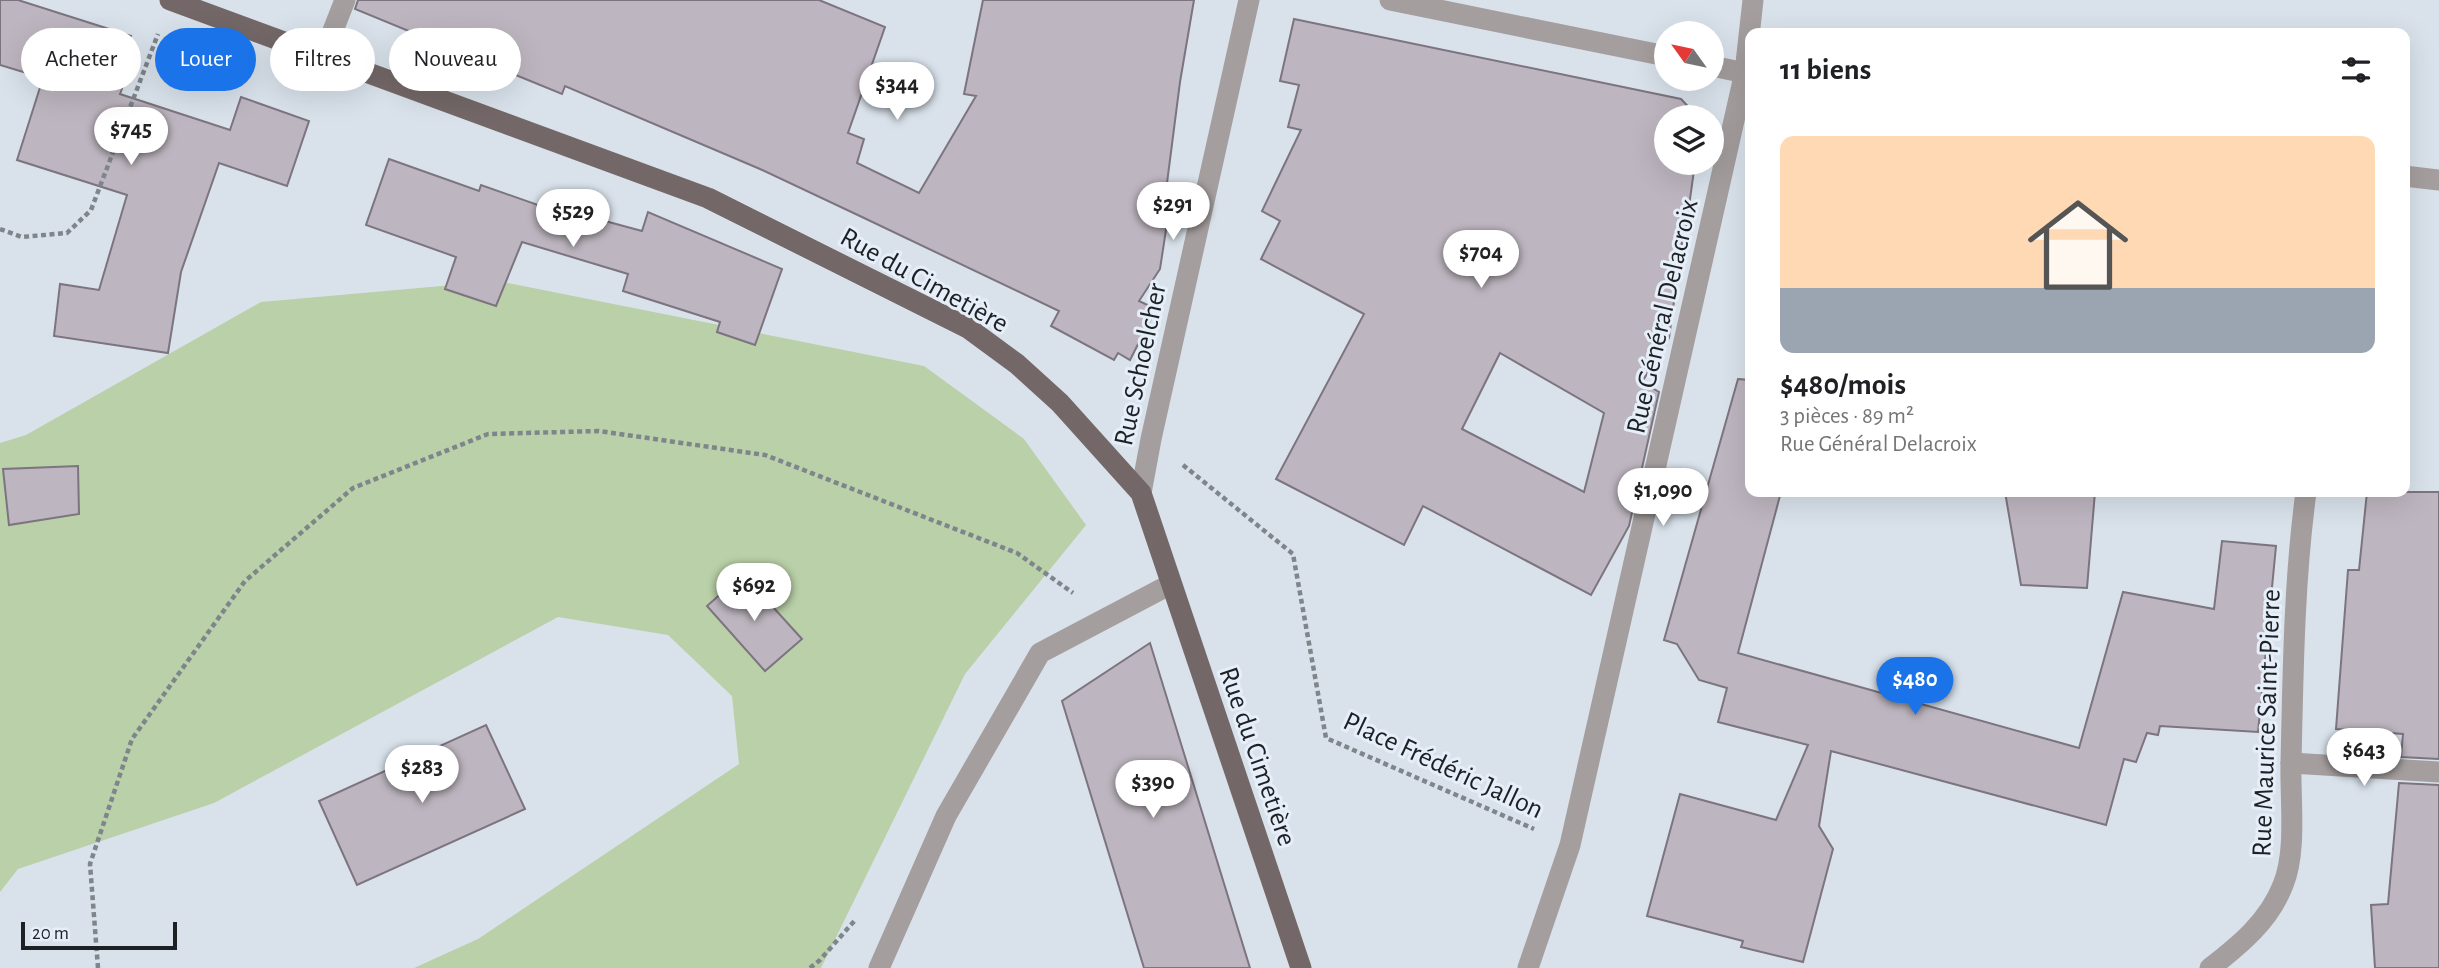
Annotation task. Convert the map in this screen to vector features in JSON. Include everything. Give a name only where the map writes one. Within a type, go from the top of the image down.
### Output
[{"type":"main road","name":"Rue du Cimetière","points":[[171,0],[270,37]]},
{"type":"main road","name":"Rue du Cimetière","points":[[375,76],[708,198],[968,328],[1017,364],[1060,403],[1141,493],[1301,968]]},
{"type":"street","points":[[334,28],[345,0]]},
{"type":"street","name":"Rue Schoelcher","points":[[1141,493],[1249,0]]},
{"type":"street","name":"Rue Général Delacroix","points":[[1751,28],[1753,0]]},
{"type":"street","points":[[1394,1],[1654,55]]},
{"type":"street","points":[[1724,68],[1745,73]]},
{"type":"street","name":"Rue Général Delacroix","points":[[1528,968],[1570,845],[1745,82]]},
{"type":"street","points":[[2410,177],[2439,180]]},
{"type":"street","name":"Rue Maurice Saint-Pierre","points":[[2210,968],[2243,943],[2268,913],[2283,885],[2290,861],[2300,542],[2305,497]]},
{"type":"street","points":[[879,968],[946,816],[1040,653],[1171,584]]},
{"type":"street","points":[[2291,763],[2439,772]]},
{"type":"path","points":[[0,229],[22,237],[67,233],[90,210],[171,0]]},
{"type":"path","points":[[98,968],[90,864],[132,739],[245,581],[353,488],[488,434],[599,431],[765,455],[1017,553],[1107,618]]},
{"type":"path","name":"Place Frédéric Jallon","points":[[1151,439],[1293,554],[1326,737],[1570,845]]},
{"type":"green space","points":[[498,281],[924,366],[1024,439],[1086,525],[965,674],[821,968],[414,968],[478,939],[739,764],[732,696],[668,635],[558,617],[214,803],[18,869],[0,892],[0,443],[26,435],[261,302]]},
{"type":"building","points":[[0,0],[18,0],[106,28],[21,28],[21,71],[0,65]]},
{"type":"building","points":[[358,0],[819,0],[885,27],[848,133],[864,139],[857,163],[919,193],[976,96],[964,94],[983,0],[1194,0],[1167,183],[1173,184],[1160,269],[1139,301],[1156,309],[1130,360],[1118,353],[1114,360],[1051,326],[1059,311],[862,217],[760,169],[565,86],[562,94],[521,77],[521,28],[401,28],[355,9]]},
{"type":"building","points":[[1294,19],[1681,99],[1687,105],[1654,105],[1654,175],[1693,175],[1669,338],[1642,382],[1659,392],[1629,526],[1591,595],[1423,506],[1404,545],[1276,479],[1364,314],[1261,259],[1280,221],[1262,211],[1301,130],[1288,127],[1299,85],[1280,81]],"holes":[[[1500,353],[1604,413],[1584,492],[1462,429]]]},
{"type":"building","points":[[39,91],[121,91],[120,94],[230,130],[241,97],[309,121],[287,186],[219,163],[181,272],[168,353],[54,336],[60,284],[99,290],[127,195],[17,160]]},
{"type":"building","points":[[389,159],[479,191],[481,185],[592,224],[594,218],[642,231],[648,212],[782,269],[755,345],[717,332],[720,322],[623,291],[628,274],[522,242],[496,306],[445,289],[456,257],[366,225]]},
{"type":"building","points":[[1738,379],[1745,380],[1745,497],[1780,497],[1738,653],[2079,748],[2123,592],[2214,609],[2222,541],[2276,546],[2258,732],[2160,726],[2158,735],[2147,733],[2136,762],[2124,759],[2106,825],[1831,751],[1819,826],[1833,849],[1803,962],[1741,947],[1743,941],[1647,916],[1680,794],[1776,820],[1808,745],[1718,722],[1727,688],[1699,680],[1677,644],[1664,640]]},
{"type":"building","points":[[78,466],[79,514],[9,525],[3,469]]},
{"type":"building","points":[[2410,492],[2439,492],[2439,759],[2401,757],[2403,734],[2336,729],[2348,570],[2359,570],[2366,497],[2410,497]]},
{"type":"building","points":[[2006,497],[2095,497],[2087,588],[2021,585]]},
{"type":"building","points":[[743,574],[802,639],[765,671],[707,606]]},
{"type":"building","points":[[1150,643],[1250,968],[1144,968],[1062,701]]},
{"type":"building","points":[[486,725],[525,809],[357,885],[319,801]]},
{"type":"building","points":[[2399,783],[2439,785],[2439,968],[2375,968],[2371,905],[2388,904]]}]
